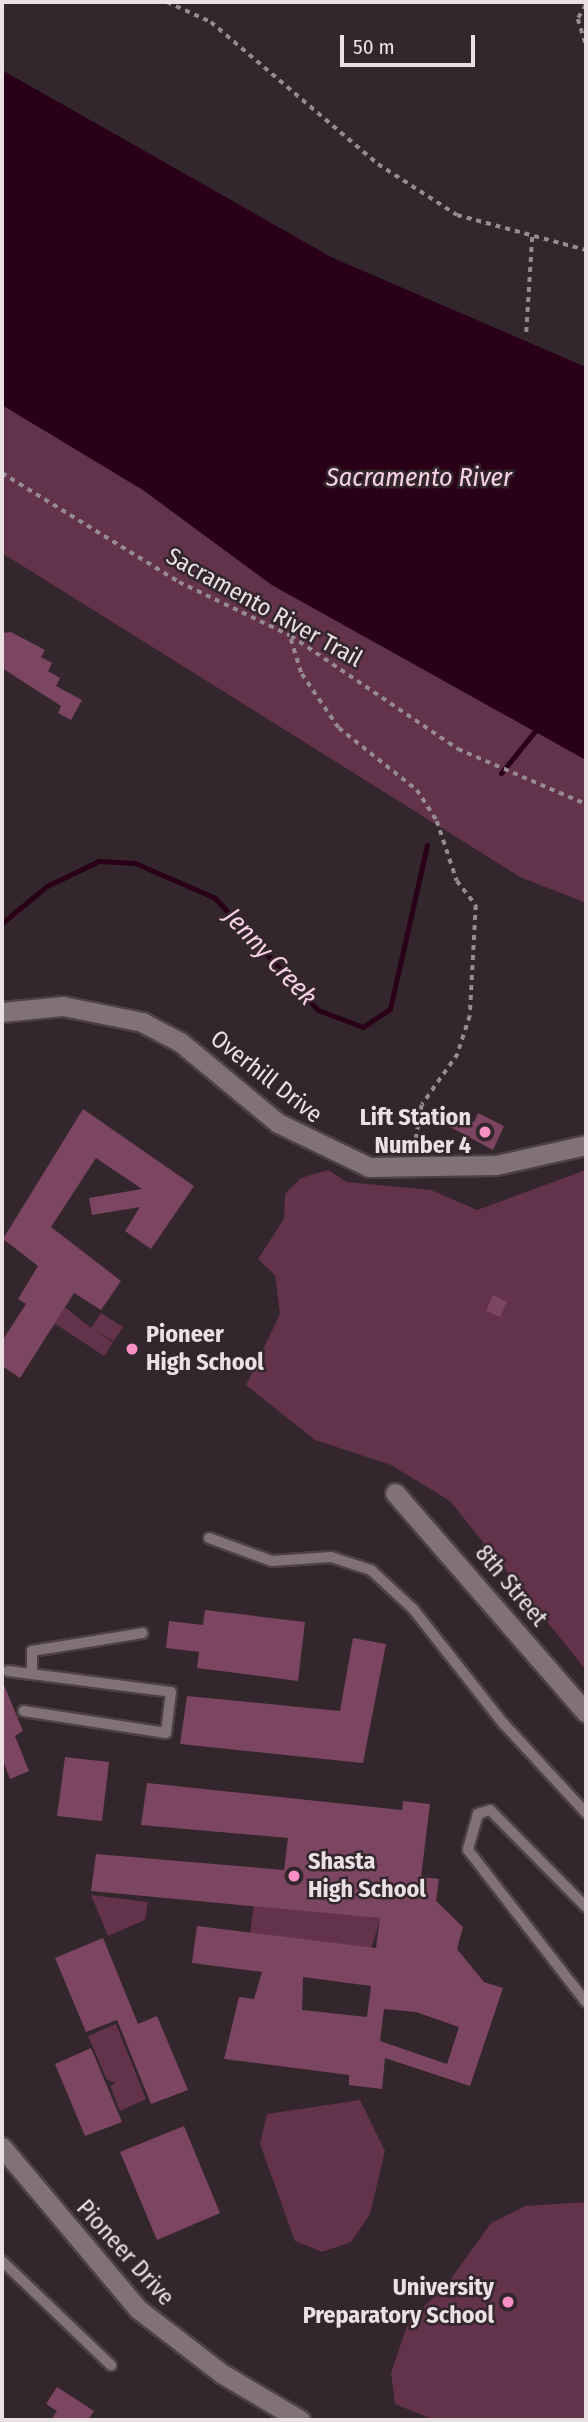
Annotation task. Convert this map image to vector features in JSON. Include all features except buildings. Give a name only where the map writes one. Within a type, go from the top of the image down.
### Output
[{"type":"street","name":"Overhill Drive","points":[[2,1012],[76,1007],[142,1022],[180,1042],[313,1145],[369,1167],[412,1170],[496,1165],[586,1145]]},
{"type":"street","name":"8th Street","points":[[395,1493],[586,1713]]},
{"type":"street","name":"Pioneer Drive","points":[[2,2147],[138,2309],[221,2373],[300,2420]]},
{"type":"lane","points":[[209,1538],[272,1561],[331,1557],[371,1570],[414,1610],[503,1723],[586,1813]]},
{"type":"lane","points":[[32,1674],[32,1651],[143,1633]]},
{"type":"lane","points":[[8,1671],[171,1692],[166,1733],[24,1711]]},
{"type":"lane","points":[[586,1907],[490,1810],[478,1814],[468,1850],[586,2002]]},
{"type":"lane","points":[[2,2261],[111,2365]]},
{"type":"path","points":[[167,2],[211,22],[378,164],[457,215],[586,250]]},
{"type":"path","points":[[586,5],[578,19],[586,45]]},
{"type":"path","points":[[526,332],[532,236]]},
{"type":"path","name":"Sacramento River Trail","points":[[2,473],[179,582],[290,636],[493,768],[586,804]]},
{"type":"path","points":[[290,636],[302,674],[339,728],[417,790],[437,821],[457,881],[476,905],[470,1016],[458,1054],[422,1105],[412,1170]]},
{"type":"shaded area","points":[[2,405],[143,490],[272,585],[586,760],[586,903],[520,877],[2,553]]},
{"type":"shaded area","points":[[328,1170],[347,1182],[431,1190],[477,1210],[586,1170],[586,1670],[450,1501],[391,1465],[315,1440],[246,1385],[280,1314],[275,1275],[258,1259],[284,1219],[285,1194],[301,1178]]},
{"type":"shaded area","points":[[65,1307],[91,1328],[101,1313],[123,1327],[114,1341],[96,1331],[113,1342],[104,1356],[54,1323]]},
{"type":"shaded area","points":[[91,1895],[148,1902],[145,1920],[108,1936]]},
{"type":"shaded area","points":[[254,1903],[380,1920],[371,1949],[250,1933]]},
{"type":"shaded area","points":[[116,2024],[146,2099],[120,2111],[110,2086],[116,2083],[107,2080],[88,2036]]},
{"type":"shaded area","points":[[360,2100],[385,2151],[370,2214],[351,2242],[322,2252],[295,2241],[260,2144],[267,2114]]},
{"type":"shaded area","name":"University Preparatory School","points":[[586,2202],[586,2420],[434,2420],[395,2404],[391,2373],[408,2323],[450,2280],[491,2223],[525,2206]]},
{"type":"water","name":"Sacramento River","points":[[2,70],[333,258],[586,367],[586,760],[272,585],[143,490],[2,405]]},
{"type":"waterway","name":"Jenny Creek","points":[[501,773],[539,726]]},
{"type":"waterway","name":"Jenny Creek","points":[[2,923],[47,886],[99,861],[135,863],[215,898],[318,1010],[363,1027],[390,1009],[427,845]]},
{"type":"place","name":"Lift Station Number 4","points":[[485,1132]]},
{"type":"place","name":"Pioneer High School","points":[[132,1349]]},
{"type":"place","name":"Shasta High School","points":[[294,1876]]},
{"type":"place","name":"University Preparatory School","points":[[508,2302]]}]
